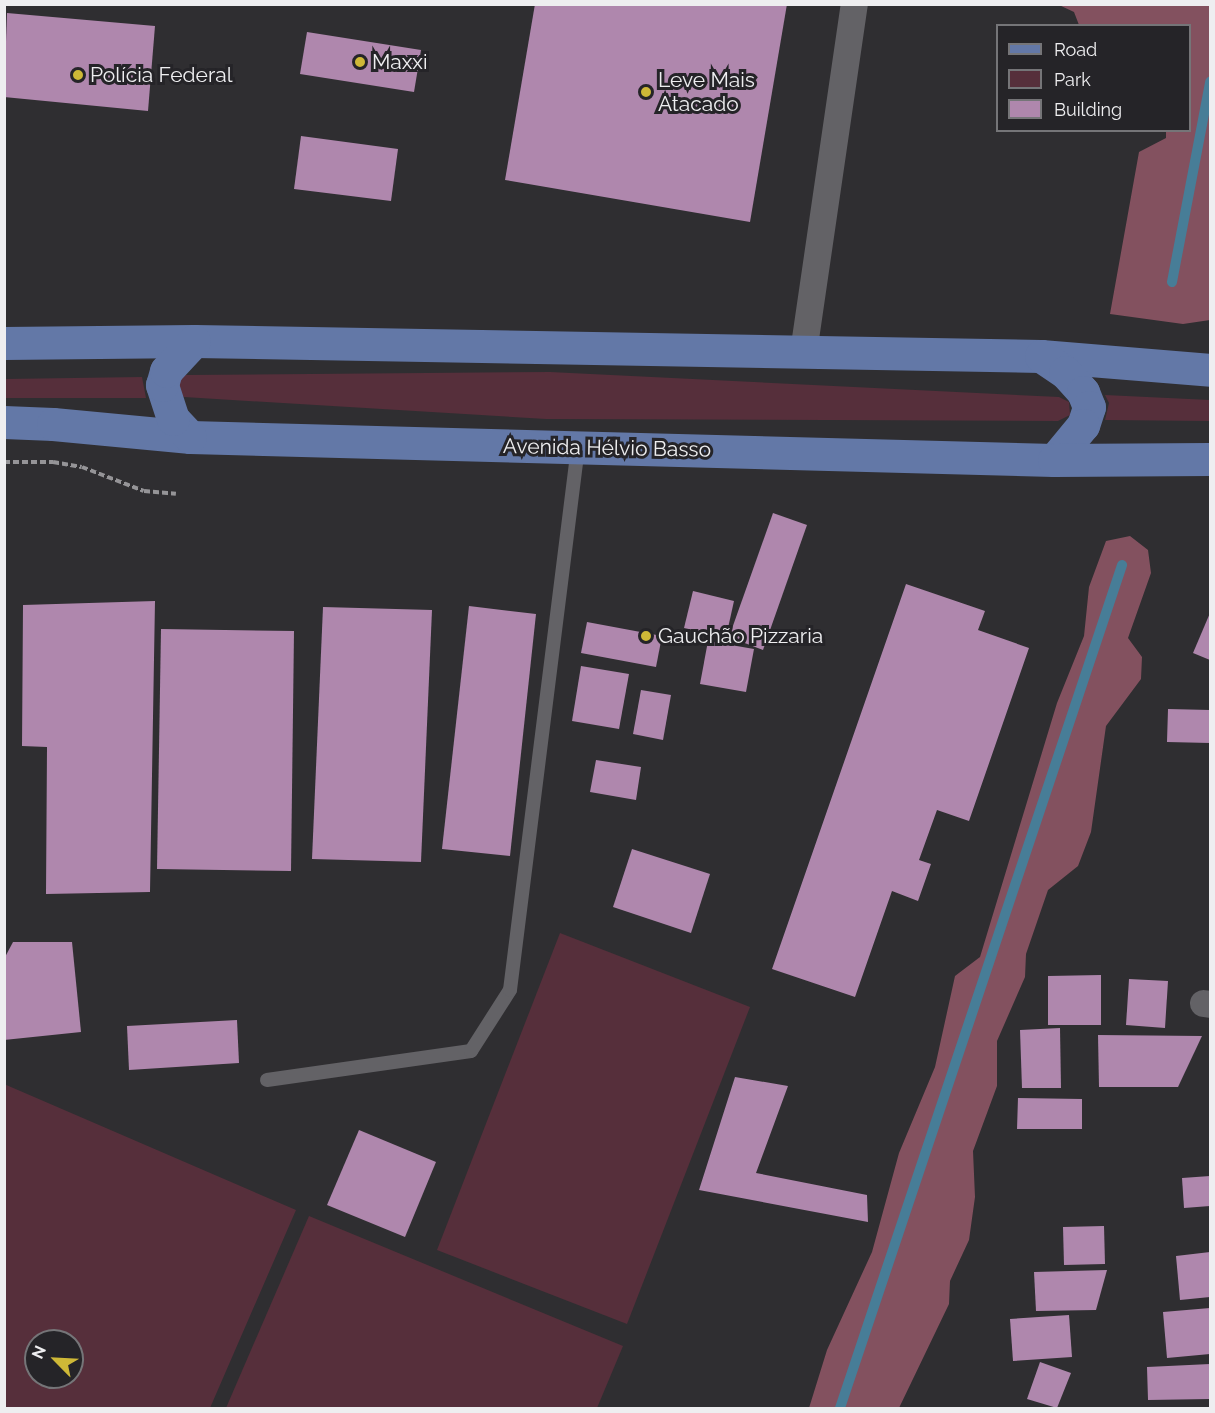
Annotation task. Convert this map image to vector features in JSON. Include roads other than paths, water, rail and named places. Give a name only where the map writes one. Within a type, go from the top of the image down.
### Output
[{"type":"main road","points":[[190,437],[173,419],[162,385],[166,371],[194,340]]},
{"type":"main road","points":[[4,343],[194,340],[1041,356],[1210,370]]},
{"type":"main road","points":[[1041,356],[1065,372],[1083,392],[1089,407],[1083,425],[1054,460]]},
{"type":"main road","name":"Avenida Hélvio Basso","points":[[4,422],[53,424],[190,437],[1054,460],[1210,459]]},
{"type":"street","points":[[802,352],[854,4]]},
{"type":"lane","points":[[267,1080],[471,1051],[510,990],[578,447]]},
{"type":"waterway","points":[[1172,282],[1210,82]]},
{"type":"waterway","points":[[840,1408],[1122,565]]},
{"type":"place","name":"Maxxi","points":[[360,62]]},
{"type":"place","name":"Polícia Federal","points":[[78,75]]},
{"type":"place","name":"Leve Mais Atacado","points":[[646,92]]},
{"type":"place","name":"Gauchão Pizzaria","points":[[646,636]]}]
